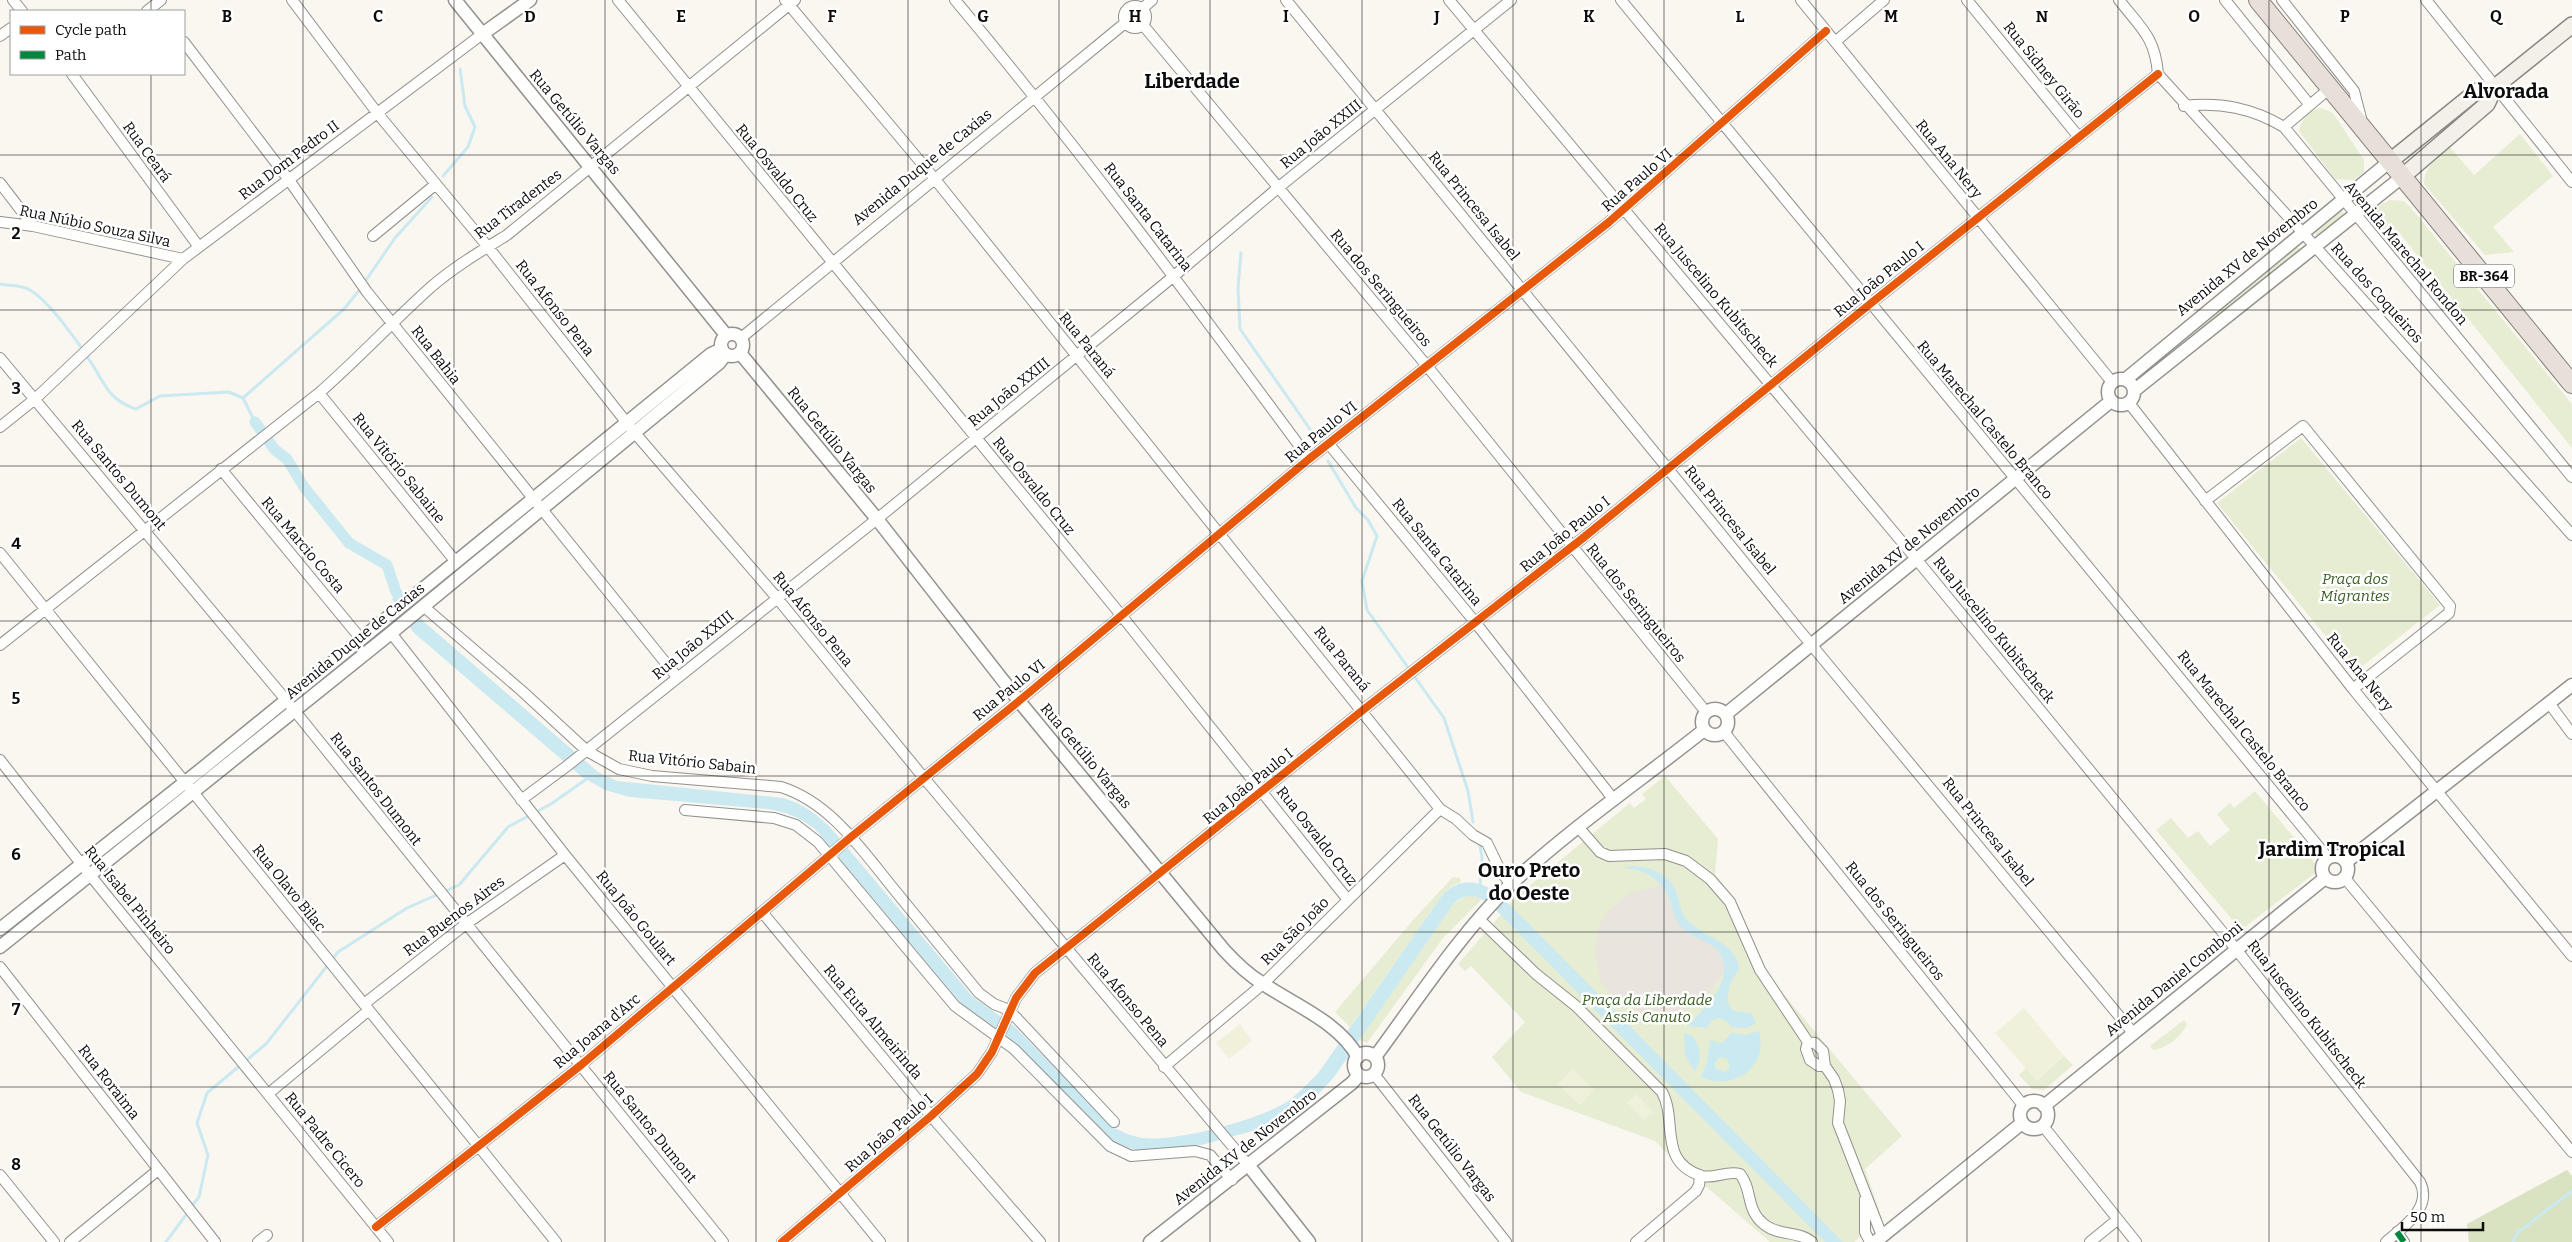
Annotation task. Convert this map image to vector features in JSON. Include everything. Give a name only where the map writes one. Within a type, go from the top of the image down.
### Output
[{"type":"highway","name":"BR-364","points":[[2258,0],[2572,384]]},
{"type":"main road","points":[[2389,162],[2477,91],[2495,86],[2572,25]]},
{"type":"main road","points":[[2402,177],[2487,104],[2495,86]]},
{"type":"street","points":[[13,0],[21,10]]},
{"type":"street","name":"Rua Afonso Pena","points":[[292,0],[378,114],[488,247],[630,428],[777,598],[1164,1067],[1249,1166]]},
{"type":"street","name":"Rua Getúlio Vargas","points":[[455,0],[481,35],[591,166],[726,335]]},
{"type":"street","name":"Rua Dom Pedro II","points":[[0,428],[35,399],[183,259],[530,0]]},
{"type":"street","name":"Rua Osvaldo Cruz","points":[[618,0],[1121,616],[1348,900]]},
{"type":"street","name":"Rua Santa Catarina","points":[[955,0],[1035,96],[1174,276],[1309,459]]},
{"type":"street","points":[[1143,8],[1152,0]]},
{"type":"street","name":"Rua Princesa Isabel","points":[[1286,0],[1811,644],[2134,1034]]},
{"type":"street","name":"Rua Juscelino Kubitscheck","points":[[1449,0],[1771,384],[2237,948],[2420,1182],[2425,1196],[2421,1209],[2397,1232]]},
{"type":"street","name":"Rua João XXIII","points":[[524,804],[567,766],[677,677],[976,439],[1279,187],[1511,0]]},
{"type":"street","name":"Rua Marechal Castelo Branco","points":[[1621,0],[2015,481],[2175,670],[2328,858]]},
{"type":"street","name":"Rua Ana Nery","points":[[1801,0],[2112,382]]},
{"type":"street","points":[[1835,42],[1884,0]]},
{"type":"street","name":"Rua Sidney Girão","points":[[1967,0],[2078,136]]},
{"type":"street","points":[[2120,0],[2149,37],[2156,53],[2158,74]]},
{"type":"street","points":[[2225,0],[2309,104]]},
{"type":"street","points":[[2282,0],[2354,91],[2364,130]]},
{"type":"street","points":[[2426,0],[2572,182]]},
{"type":"street","name":"Rua Tiradentes","points":[[0,645],[272,428],[319,393],[358,360],[432,286],[507,235],[790,2]]},
{"type":"street","name":"Rua Paraná","points":[[790,2],[1221,533],[1440,809],[1456,819],[1472,835],[1488,843],[1500,870],[1511,885]]},
{"type":"street","points":[[1125,4],[1143,8],[1146,17],[1143,25],[1132,28],[1125,23],[1125,4]]},
{"type":"street","name":"Avenida Duque de Caxias","points":[[741,338],[1125,23]]},
{"type":"street","name":"Rua dos Seringueiros","points":[[1143,25],[1427,366],[1706,712]]},
{"type":"street","name":"Rua Paulo VI","points":[[831,853],[1019,701],[1309,459],[1624,210],[1826,31]]},
{"type":"street","name":"Rua Bahia","points":[[185,43],[290,180],[359,282],[536,505],[677,677]]},
{"type":"street","name":"Rua João Paulo I","points":[[782,1242],[931,1116],[977,1074],[1029,980],[1066,948],[1162,874],[1363,710],[1572,546],[2078,136],[2158,74]]},
{"type":"street","name":"Rua dos Coqueiros","points":[[2158,74],[2184,106],[2303,232],[2572,535]]},
{"type":"street","name":"Rua Ceará","points":[[73,75],[199,247]]},
{"type":"street","points":[[2284,128],[2309,104],[2330,88]]},
{"type":"street","name":"Avenida Marechal Rondon","points":[[2184,106],[2227,104],[2266,117],[2284,128],[2572,477]]},
{"type":"street","name":"Avenida XV de Novembro","points":[[2126,379],[2132,372],[2389,162]]},
{"type":"street","points":[[2135,390],[2126,379],[2119,379],[2112,382],[2108,393],[2111,401],[2122,406],[2129,403],[2134,397],[2135,390],[2402,177]]},
{"type":"street","points":[[0,183],[33,226]]},
{"type":"street","points":[[373,236],[436,184]]},
{"type":"street","name":"Rua Núbio Souza Silva","points":[[0,222],[33,226],[183,259]]},
{"type":"street","points":[[735,334],[741,338],[743,346],[740,353],[733,356],[724,352],[721,343],[726,335],[735,334]]},
{"type":"street","name":"Avenida Duque de Caxias","points":[[0,948],[391,633],[536,505],[630,428],[711,354],[724,352]]},
{"type":"street","name":"Rua Getúlio Vargas","points":[[740,353],[877,519],[1019,701],[1224,950],[1243,970],[1307,1010],[1342,1036],[1356,1053]]},
{"type":"street","name":"Rua Santos Dumont","points":[[0,358],[295,710],[435,887],[723,1242]]},
{"type":"street","name":"Rua Vitório Sabaine","points":[[319,393],[456,562]]},
{"type":"street","name":"Avenida XV de Novembro","points":[[1726,714],[2015,481],[2111,401]]},
{"type":"street","name":"Rua Ana Nery","points":[[2129,403],[2353,689],[2477,843],[2572,956]]},
{"type":"street","points":[[2205,501],[2303,426],[2450,606],[2449,613],[2353,689]]},
{"type":"street","name":"Rua Santa Catarina","points":[[1328,444],[1475,622],[1614,800]]},
{"type":"street","name":"Rua Marcio Costa","points":[[221,469],[361,639]]},
{"type":"street","name":"Avenida Duque de Caxias","points":[[0,929],[456,562],[536,505]]},
{"type":"street","name":"Rua Olavo Bilac","points":[[0,552],[556,1242]]},
{"type":"street","name":"Rua Vitório Sabain","points":[[420,608],[522,691],[584,753],[633,773],[743,782],[790,790],[818,806],[980,993],[994,1004],[1003,1025]]},
{"type":"street","name":"Rua João Goulart","points":[[391,633],[536,819],[880,1242]]},
{"type":"street","points":[[2346,862],[2572,685]]},
{"type":"street","points":[[2549,703],[2572,734]]},
{"type":"street","points":[[1718,709],[1726,714],[1728,722],[1724,732],[1716,735],[1704,730],[1702,719],[1706,712],[1718,709]]},
{"type":"street","points":[[1374,1057],[1480,920],[1511,885],[1578,828],[1704,730]]},
{"type":"street","name":"Rua dos Seringueiros","points":[[1724,732],[2023,1105]]},
{"type":"street","name":"Rua Isabel Pinheiro","points":[[0,760],[81,864],[238,1058]]},
{"type":"street","name":"Rua São João","points":[[1164,1067],[1263,984],[1440,809]]},
{"type":"street","points":[[685,810],[762,816],[786,820],[805,830],[831,853],[955,1006],[1003,1025],[1114,1122]]},
{"type":"street","points":[[1578,828],[1600,852],[1608,856],[1665,854],[1686,861],[1710,879],[1730,902],[1760,970],[1808,1042],[1815,1044],[1823,1051],[1825,1066],[1834,1079],[1838,1090],[1840,1101],[1838,1123],[1864,1192],[1879,1239],[2022,1123]]},
{"type":"street","name":"Rua Joana d'Arc","points":[[376,1227],[580,1064],[831,853]]},
{"type":"street","name":"Rua Buenos Aires","points":[[268,1094],[366,1007],[466,924],[565,855]]},
{"type":"street","points":[[2339,857],[2346,862],[2348,871],[2344,877],[2336,882],[2325,878],[2322,866],[2328,858],[2339,857]]},
{"type":"street","points":[[2344,877],[2572,1152]]},
{"type":"street","name":"Avenida Daniel Comboni","points":[[2044,1106],[2325,878]]},
{"type":"street","name":"Rua Euta Almeirinda","points":[[762,912],[931,1116],[1040,1242]]},
{"type":"street","points":[[1480,920],[1536,974],[1576,1006],[1657,1086],[1667,1102],[1669,1138],[1676,1156],[1700,1175],[1709,1177],[1727,1172],[1740,1174],[1744,1181],[1754,1215],[1766,1226],[1782,1233],[1808,1238],[1812,1242]]},
{"type":"street","name":"Rua Roraima","points":[[0,967],[215,1242]]},
{"type":"street","points":[[1003,1025],[1014,1049],[1110,1146],[1131,1156],[1195,1151],[1210,1155],[1232,1180]]},
{"type":"street","points":[[1808,1042],[1806,1049],[1810,1060],[1819,1066],[1825,1066]]},
{"type":"street","points":[[1356,1053],[1374,1057],[1378,1068],[1374,1074],[1367,1077],[1359,1075],[1354,1064],[1356,1053]]},
{"type":"street","name":"Rua Padre Cicero","points":[[238,1058],[388,1242]]},
{"type":"street","name":"Rua Getúlio Vargas","points":[[1374,1074],[1506,1242]]},
{"type":"street","name":"Avenida XV de Novembro","points":[[1150,1242],[1232,1180],[1352,1083],[1359,1075]]},
{"type":"street","points":[[2032,1101],[2044,1106],[2048,1114],[2043,1126],[2034,1129],[2022,1123],[2019,1114],[2023,1105],[2032,1101]]},
{"type":"street","points":[[2043,1126],[2136,1242]]},
{"type":"street","points":[[1249,1166],[1309,1242]]},
{"type":"street","points":[[70,1242],[158,1170]]},
{"type":"street","points":[[1636,1242],[1696,1192],[1700,1185],[1700,1175]]},
{"type":"street","points":[[0,1176],[54,1242]]},
{"type":"street","points":[[1864,1192],[1865,1232],[1870,1242]]},
{"type":"street","points":[[2090,1242],[2117,1220]]},
{"type":"street","points":[[2386,1242],[2397,1232],[2404,1242]]},
{"type":"green space","points":[[2321,108],[2333,113],[2364,160],[2364,172],[2354,180],[2335,179],[2299,131],[2306,115]]},
{"type":"green space","points":[[2520,134],[2553,176],[2493,227],[2514,252],[2485,255],[2424,184],[2426,172],[2449,146],[2474,175]]},
{"type":"green space","points":[[2390,200],[2404,201],[2411,208],[2572,404],[2572,448],[2397,230],[2381,232],[2369,216],[2370,211]]},
{"type":"green space","points":[[2339,211],[2343,212],[2344,217],[2321,236],[2316,235],[2316,229]]},
{"type":"green space","points":[[2294,248],[2300,248],[2299,252],[2139,381],[2135,380]]},
{"type":"green space","name":"Praça dos Migrantes","points":[[2301,438],[2440,605],[2355,672],[2217,503]]},
{"type":"green space","points":[[496,534],[501,534],[499,538],[301,701],[297,701],[298,696]]},
{"type":"green space","name":"Praça da Liberdade Assis Canuto","points":[[1665,776],[1718,839],[1715,875],[1736,901],[1771,979],[1902,1136],[1865,1169],[1882,1219],[1854,1242],[1770,1242],[1708,1188],[1695,1181],[1655,1141],[1521,1092],[1492,1057],[1525,1022],[1471,966],[1465,971],[1458,964],[1517,896],[1630,803],[1634,808],[1646,799],[1642,794]]},
{"type":"green space","points":[[2255,791],[2316,864],[2315,873],[2241,930],[2156,830],[2171,818],[2188,838],[2198,831],[2210,846],[2230,830],[2217,814],[2230,803],[2234,808]]},
{"type":"green space","points":[[1453,877],[1460,878],[1461,882],[1452,886],[1443,894],[1350,1027],[1335,1012],[1414,919]]},
{"type":"green space","points":[[1468,895],[1483,898],[1443,938],[1367,1043],[1359,1040],[1454,903]]},
{"type":"green space","points":[[2024,1008],[2064,1056],[2036,1080],[1995,1033]]},
{"type":"green space","points":[[2184,1020],[2187,1024],[2185,1029],[2177,1037],[2163,1047],[2153,1050],[2150,1046]]},
{"type":"green space","points":[[1240,1024],[1252,1041],[1229,1059],[1216,1043]]},
{"type":"green space","points":[[2064,1056],[2073,1065],[2044,1090],[2032,1089],[2019,1075],[2026,1068],[2037,1080]]},
{"type":"green space","points":[[1573,1069],[1594,1090],[1580,1105],[1558,1084]]},
{"type":"green space","points":[[1636,1094],[1653,1112],[1644,1120],[1627,1103]]},
{"type":"green space","points":[[2567,1170],[2572,1176],[2572,1242],[2469,1242],[2467,1224]]},
{"type":"shaded area","points":[[1662,885],[1679,925],[1691,935],[1709,942],[1722,956],[1724,964],[1724,973],[1704,999],[1685,1011],[1664,1015],[1643,1013],[1628,1007],[1612,996],[1601,982],[1595,953],[1598,928],[1607,912],[1630,893]]},
{"type":"water","points":[[401,590],[423,621],[598,772],[617,781],[783,798],[797,803],[814,813],[830,827],[973,997],[1014,1026],[1114,1128],[1143,1138],[1175,1137],[1236,1123],[1272,1110],[1285,1103],[1299,1093],[1319,1072],[1443,894],[1456,885],[1468,882],[1480,884],[1491,890],[1513,908],[1843,1242],[1825,1242],[1505,919],[1481,899],[1469,896],[1454,903],[1334,1077],[1312,1101],[1286,1118],[1260,1129],[1201,1145],[1160,1152],[1138,1151],[1112,1142],[1005,1035],[962,1005],[815,829],[787,813],[774,810],[630,797],[605,790],[582,777],[413,632],[392,599]]},
{"type":"water","points":[[1630,866],[1652,870],[1665,876],[1674,887],[1682,913],[1686,919],[1719,941],[1733,953],[1739,969],[1730,984],[1727,1001],[1733,1011],[1751,1013],[1756,1023],[1747,1028],[1731,1027],[1720,1018],[1712,1020],[1707,1028],[1688,1026],[1718,991],[1724,974],[1722,957],[1713,946],[1688,933],[1680,926],[1667,894],[1658,882],[1646,873],[1623,868]]},
{"type":"water","points":[[1759,1031],[1761,1044],[1759,1055],[1746,1073],[1736,1079],[1725,1081],[1713,1081],[1701,1077],[1707,1063],[1710,1040],[1722,1043],[1731,1033],[1746,1035]],"holes":[[[1720,1057],[1727,1058],[1730,1067],[1725,1072],[1715,1068],[1715,1062]]]},
{"type":"water","points":[[1684,1033],[1691,1035],[1695,1039],[1699,1048],[1700,1057],[1695,1072],[1685,1055]]},
{"type":"waterway","points":[[443,176],[468,147],[475,127],[465,106],[460,69]]},
{"type":"waterway","points":[[364,283],[395,238],[432,197]]},
{"type":"waterway","points":[[1241,253],[1238,288],[1240,329],[1319,442]]},
{"type":"waterway","points":[[0,284],[27,288],[38,296],[64,324],[80,345],[109,391],[114,397],[127,405],[136,409],[160,396],[229,392],[243,398],[255,422]]},
{"type":"waterway","points":[[243,398],[344,309],[361,288]]},
{"type":"waterway","points":[[255,422],[275,450],[287,459],[304,487],[349,543],[387,565],[396,592],[405,607]]},
{"type":"waterway","points":[[1328,461],[1356,508],[1368,520],[1377,536],[1362,581],[1367,610],[1444,718],[1468,791],[1473,822]]},
{"type":"waterway","points":[[191,1207],[199,1197],[208,1155],[197,1123],[207,1093],[266,1044],[338,952],[407,908],[459,885],[508,827],[551,804],[588,778]]},
{"type":"waterway","points":[[1480,845],[1482,858],[1480,887]]},
{"type":"waterway","points":[[2513,1242],[2517,1233],[2572,1191]]},
{"type":"waterway","points":[[166,1242],[188,1212]]},
{"type":"marked path","points":[[2397,1232],[2404,1242]]},
{"type":"cycle path","points":[[376,1227],[581,1065],[851,837],[1019,701],[1309,459],[1609,222],[1826,31]]},
{"type":"cycle path","points":[[782,1242],[931,1116],[977,1074],[992,1052],[1016,998],[1035,973],[1363,710],[1583,538],[1870,304],[2158,74]]},
{"type":"district","name":"Liberdade","points":[[1192,81]]},
{"type":"district","name":"Alvorada","points":[[2506,91]]},
{"type":"district","name":"Jardim Tropical","points":[[2332,849]]},
{"type":"district","name":"Ouro Preto do Oeste","points":[[1529,882]]}]
